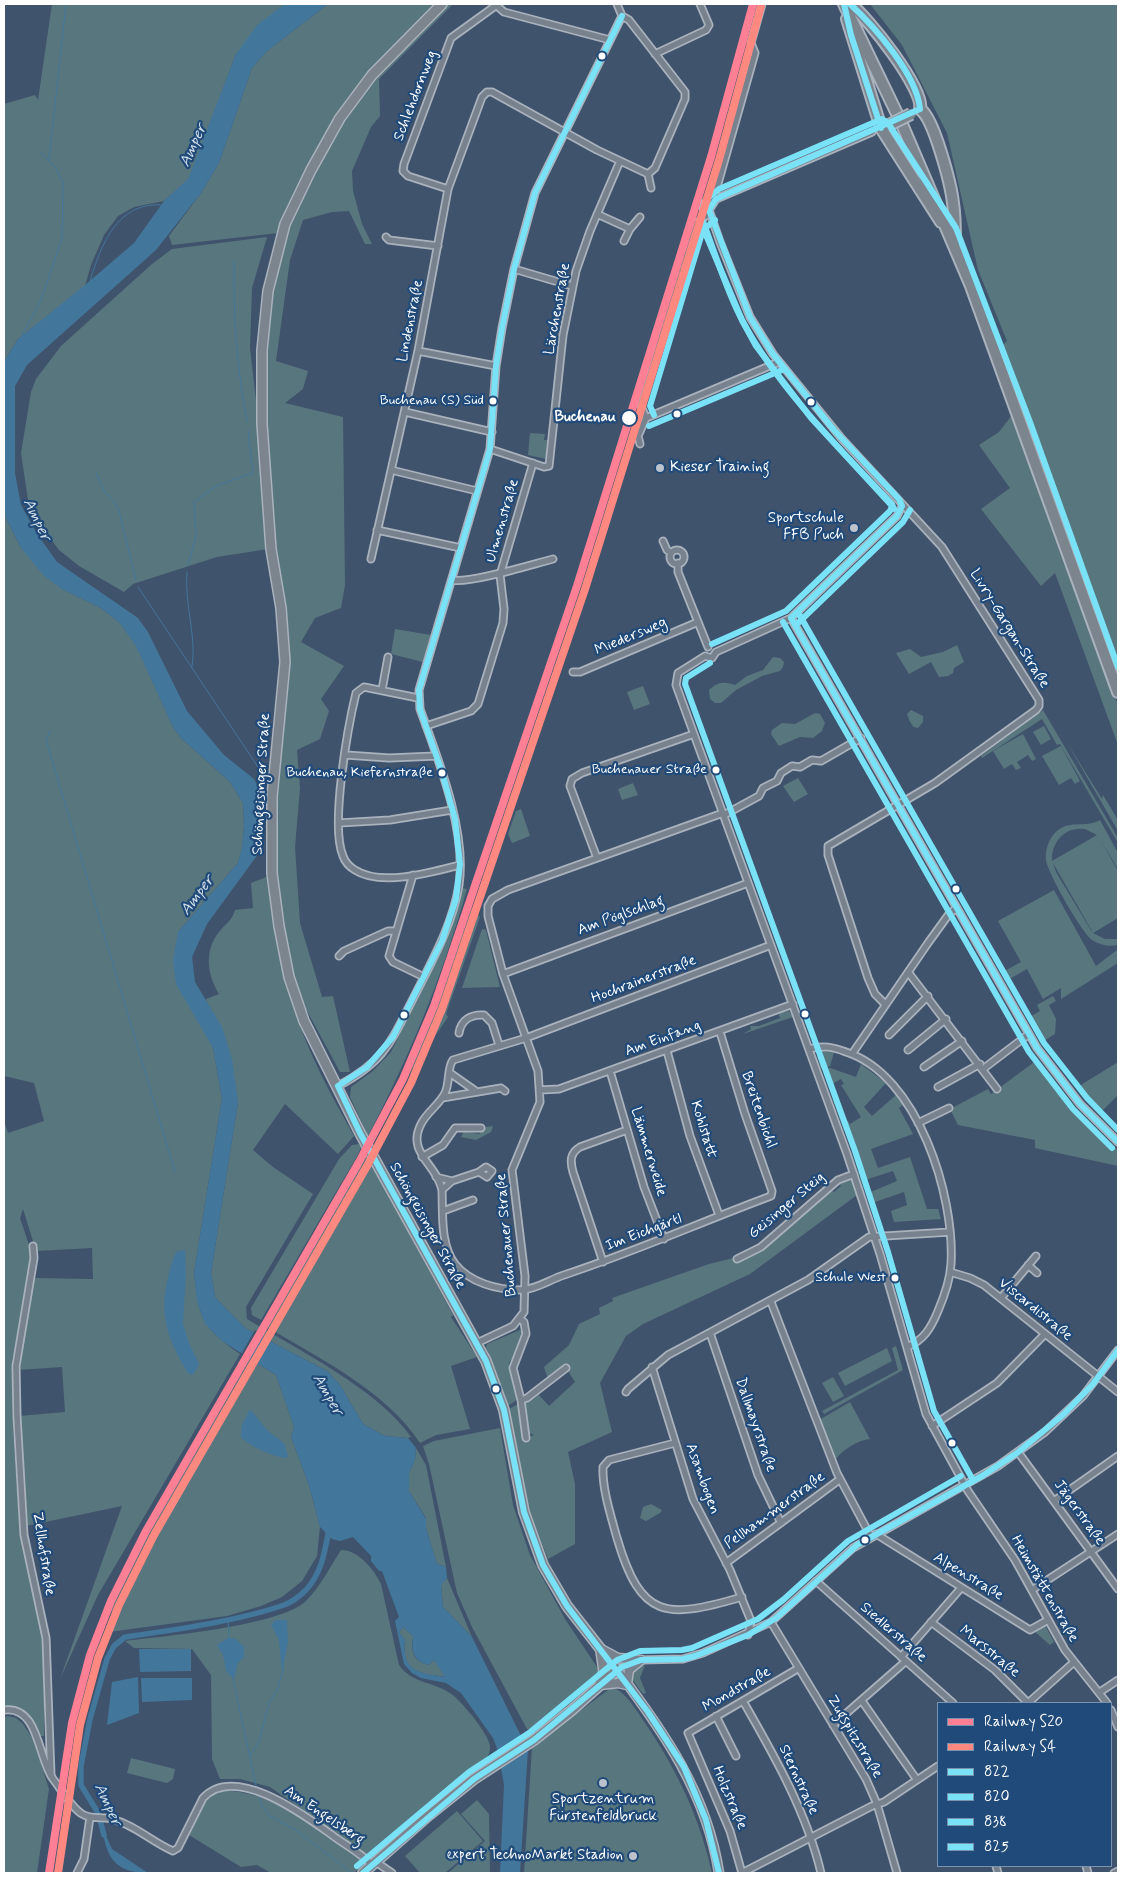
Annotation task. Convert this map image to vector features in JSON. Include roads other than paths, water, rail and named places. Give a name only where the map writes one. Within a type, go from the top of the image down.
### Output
[{"type":"highway","points":[[844,4],[851,35],[881,128],[936,216],[948,230]]},
{"type":"highway","points":[[844,4],[900,122],[955,246],[1118,692]]},
{"type":"highway","points":[[850,4],[880,35],[893,53],[912,84],[921,105],[916,112],[881,128]]},
{"type":"highway","points":[[916,112],[926,115],[941,150],[953,203],[955,246]]},
{"type":"main road","name":"Schöngeisinger Straße","points":[[442,4],[372,75],[340,118],[298,196],[285,224],[274,259],[268,291],[262,350],[262,424],[271,549],[281,608],[284,662],[272,797],[272,873],[279,926],[290,977],[304,1022],[338,1086],[360,1133],[477,1343],[504,1410],[521,1500],[537,1551],[567,1606],[617,1670]]},
{"type":"main road","points":[[598,1648],[604,1672],[599,1685]]},
{"type":"main road","points":[[364,1873],[429,1815],[529,1743],[585,1699],[617,1670]]},
{"type":"street","points":[[497,4],[504,12],[610,40]]},
{"type":"street","name":"Schlehdornweg","points":[[448,190],[408,176],[403,171],[404,164],[451,38],[497,4]]},
{"type":"street","points":[[338,1086],[370,1068],[383,1053],[424,977],[449,922],[459,886],[458,835],[418,698],[490,449],[496,366],[514,270],[535,193],[622,16],[619,4]]},
{"type":"street","points":[[655,54],[706,30],[708,25],[700,4]]},
{"type":"street","points":[[646,418],[641,406],[695,225],[709,213],[714,201],[755,53],[751,43],[762,4]]},
{"type":"street","points":[[622,16],[629,20],[682,85],[686,96],[655,168],[648,174]]},
{"type":"street","name":"Lindenstraße","points":[[371,559],[418,351],[448,190],[482,97],[487,92],[492,92],[564,131]]},
{"type":"street","points":[[714,201],[881,128]]},
{"type":"street","points":[[564,131],[648,174]]},
{"type":"street","name":"Lärchenstraße","points":[[533,463],[547,467],[550,463],[564,335],[572,286],[582,252],[620,161]]},
{"type":"street","points":[[648,174],[651,188]]},
{"type":"street","points":[[708,647],[704,651],[705,656],[712,658],[716,652],[791,618],[897,516],[902,506],[899,500],[812,403],[779,362],[750,317],[709,213]]},
{"type":"street","points":[[597,214],[630,229]]},
{"type":"street","points":[[624,241],[630,229],[640,217]]},
{"type":"street","points":[[386,237],[389,240],[438,246]]},
{"type":"street","points":[[514,270],[572,286]]},
{"type":"street","points":[[418,351],[496,366]]},
{"type":"street","points":[[640,444],[638,436],[646,418],[779,362]]},
{"type":"street","points":[[405,412],[492,432]]},
{"type":"street","points":[[490,449],[533,463]]},
{"type":"street","name":"Ulmenstraße","points":[[426,726],[471,711],[478,704],[503,623],[501,572],[533,463]]},
{"type":"street","points":[[391,470],[477,491]]},
{"type":"street","name":"Livry-Gargan-Straße","points":[[899,805],[982,750],[1036,710],[1040,702],[949,557],[928,531],[902,506]]},
{"type":"street","points":[[377,530],[461,548]]},
{"type":"street","points":[[663,540],[667,550],[671,553],[672,560],[678,564]]},
{"type":"street","points":[[671,553],[679,550],[687,557],[678,564]]},
{"type":"street","points":[[452,580],[458,581],[553,559]]},
{"type":"street","points":[[678,564],[678,572],[708,647]]},
{"type":"street","points":[[791,618],[1029,1034],[1047,1062],[1080,1104],[1118,1142]]},
{"type":"street","name":"Miedersweg","points":[[573,672],[586,670],[698,622]]},
{"type":"street","points":[[708,647],[712,647],[716,652]]},
{"type":"street","name":"Heimstättenstraße","points":[[705,656],[678,673],[676,685],[854,1174],[875,1236],[926,1414],[965,1484],[1015,1560],[1074,1662],[1106,1702]]},
{"type":"street","points":[[382,690],[388,657]]},
{"type":"street","points":[[418,698],[364,687],[356,692],[340,794],[339,823],[342,854],[354,870],[379,877],[413,875],[460,865]]},
{"type":"street","points":[[597,858],[570,786],[572,779],[582,773],[694,734]]},
{"type":"street","name":"Buchenauer Straße","points":[[526,1438],[521,1400],[513,1368],[526,1334],[524,1322],[520,1319],[525,1308],[525,1289],[512,1170],[537,1111],[540,1090],[538,1072],[503,974],[488,916],[488,906],[492,899],[508,890],[723,814],[759,796],[763,788],[777,781],[780,773],[792,766],[800,767],[812,760],[821,761],[861,738]]},
{"type":"street","points":[[346,755],[389,758],[436,756]]},
{"type":"street","points":[[885,1004],[875,994],[869,980],[827,850],[830,843],[899,805]]},
{"type":"street","points":[[339,823],[397,819],[452,810]]},
{"type":"street","points":[[413,875],[396,931],[390,960],[424,977]]},
{"type":"street","name":"Am Pöglschlag","points":[[503,974],[748,883]]},
{"type":"street","points":[[852,1054],[948,916],[957,908]]},
{"type":"street","points":[[339,956],[344,951],[388,931],[396,931]]},
{"type":"street","name":"Hochrainerstraße","points":[[450,1073],[450,1063],[455,1059],[526,1038],[771,945]]},
{"type":"street","points":[[908,972],[946,1019],[997,1089]]},
{"type":"street","points":[[889,1035],[928,996]]},
{"type":"street","name":"Am Einfang","points":[[540,1090],[556,1090],[720,1032],[792,1004]]},
{"type":"street","points":[[459,1033],[462,1024],[470,1017],[484,1015],[492,1024],[499,1045]]},
{"type":"street","points":[[908,1050],[946,1019]]},
{"type":"street","name":"Breitenbichl","points":[[720,1032],[747,1120],[772,1191],[771,1196]]},
{"type":"street","points":[[938,1087],[981,1067],[1029,1034]]},
{"type":"street","points":[[924,1068],[962,1041]]},
{"type":"street","points":[[809,1048],[825,1046],[852,1054],[873,1066],[887,1078],[906,1102],[918,1123],[939,1179],[950,1232],[950,1272],[943,1298],[931,1326],[918,1342],[907,1347]]},
{"type":"street","name":"Kohlstatt","points":[[667,1051],[690,1136],[719,1215]]},
{"type":"street","name":"Lämmerweide","points":[[610,1071],[644,1187],[664,1239]]},
{"type":"street","points":[[477,1092],[450,1073],[442,1098],[428,1114],[419,1129],[417,1146],[442,1190],[446,1245],[458,1267],[471,1278],[485,1284],[525,1289]]},
{"type":"street","points":[[442,1098],[501,1088],[505,1091]]},
{"type":"street","points":[[918,1123],[949,1108]]},
{"type":"street","points":[[422,1157],[443,1144],[455,1128],[481,1128]]},
{"type":"street","points":[[603,1262],[573,1173],[572,1157],[574,1151],[580,1147],[627,1130]]},
{"type":"street","points":[[442,1190],[452,1181],[479,1172]]},
{"type":"street","name":"Geisinger Steig","points":[[736,1259],[761,1247],[838,1180],[854,1174]]},
{"type":"street","points":[[436,1177],[452,1181]]},
{"type":"street","name":"Im Eichgärtl","points":[[525,1289],[664,1239],[719,1215],[771,1196]]},
{"type":"street","points":[[443,1211],[473,1200]]},
{"type":"street","points":[[626,1392],[652,1367],[672,1352],[771,1302],[808,1280],[869,1237],[950,1232]]},
{"type":"street","name":"Zellhofstraße","points":[[34,1246],[34,1258],[16,1366],[17,1417],[24,1535],[46,1638],[46,1683],[52,1776]]},
{"type":"street","points":[[1001,1298],[1036,1256]]},
{"type":"street","points":[[1028,1265],[1037,1273]]},
{"type":"street","name":"Viscardistraße","points":[[950,1272],[978,1281],[1118,1392]]},
{"type":"street","points":[[771,1302],[839,1480],[874,1535]]},
{"type":"street","points":[[477,1343],[512,1326],[520,1319]]},
{"type":"street","name":"Dallmayrstraße","points":[[710,1333],[758,1475],[781,1522]]},
{"type":"street","points":[[932,1426],[996,1383],[1046,1334]]},
{"type":"street","points":[[598,1648],[618,1658],[641,1660],[696,1656],[771,1622],[848,1552],[1018,1452],[1067,1413],[1099,1378],[1118,1350]]},
{"type":"street","name":"Asambogen","points":[[652,1367],[694,1502],[726,1563],[751,1621]]},
{"type":"street","points":[[521,1400],[527,1398],[566,1368]]},
{"type":"street","points":[[675,1443],[605,1462],[603,1471],[612,1522],[635,1586],[650,1601],[668,1609],[680,1611],[707,1607],[742,1597]]},
{"type":"street","name":"Jägerstraße","points":[[1018,1452],[1118,1589]]},
{"type":"street","points":[[1054,1501],[1118,1456]]},
{"type":"street","name":"Pellhammerstraße","points":[[726,1563],[839,1480]]},
{"type":"street","points":[[1032,1590],[1118,1534]]},
{"type":"street","name":"Alpenstraße","points":[[874,1535],[1030,1630],[1048,1620]]},
{"type":"street","name":"Siedlerstraße","points":[[816,1581],[952,1702]]},
{"type":"street","points":[[833,1725],[862,1701],[904,1659],[961,1588]]},
{"type":"street","points":[[748,1634],[751,1621],[762,1627]]},
{"type":"street","name":"Zugspitzstraße","points":[[771,1622],[856,1762],[878,1804],[897,1873]]},
{"type":"street","name":"Marsstraße","points":[[932,1622],[995,1670],[1027,1702]]},
{"type":"street","points":[[617,1670],[641,1660]]},
{"type":"street","points":[[599,1685],[615,1683],[627,1685],[628,1670],[641,1660]]},
{"type":"street","points":[[1029,1702],[1074,1662]]},
{"type":"street","name":"Mondstraße","points":[[688,1733],[799,1668]]},
{"type":"street","name":"Schöngeisinger Straße","points":[[617,1670],[657,1725],[688,1775],[709,1826],[719,1873]]},
{"type":"street","points":[[1100,1692],[1118,1680]]},
{"type":"street","name":"Sternstraße","points":[[743,1701],[771,1751],[811,1837],[821,1873]]},
{"type":"street","points":[[862,1701],[917,1780]]},
{"type":"street","name":"Am Engelsberg","points":[[4,1710],[18,1712],[28,1720],[52,1776],[76,1808],[95,1817],[125,1823],[173,1850],[178,1848],[203,1798],[216,1787],[223,1786],[269,1795],[286,1803],[374,1863],[392,1873]]},
{"type":"street","points":[[1112,1712],[1118,1727]]},
{"type":"street","points":[[716,1716],[736,1756]]},
{"type":"street","name":"Holzstraße","points":[[688,1733],[730,1831],[742,1873]]},
{"type":"street","points":[[742,1873],[878,1804],[937,1767]]},
{"type":"street","points":[[77,1873],[84,1859],[95,1817]]},
{"type":"street","points":[[1114,1873],[1118,1871]]},
{"type":"water","points":[[285,4],[328,4],[267,51],[252,68],[219,163],[201,193],[156,250],[27,365],[15,386],[15,473],[21,505],[37,534],[57,562],[138,618],[148,632],[187,711],[224,755],[254,779],[259,789],[261,838],[256,857],[207,924],[192,957],[195,982],[222,1027],[232,1059],[238,1102],[211,1273],[215,1297],[245,1328],[327,1371],[340,1385],[363,1424],[385,1436],[408,1438],[416,1448],[415,1460],[409,1473],[409,1491],[426,1519],[426,1528],[437,1564],[446,1567],[447,1578],[441,1585],[443,1607],[472,1637],[528,1750],[520,1873],[500,1873],[504,1785],[498,1751],[493,1738],[461,1693],[446,1683],[421,1678],[412,1673],[404,1664],[395,1621],[399,1617],[382,1571],[379,1571],[371,1561],[371,1556],[353,1537],[340,1541],[332,1539],[320,1527],[309,1485],[291,1437],[294,1427],[276,1375],[222,1341],[205,1324],[197,1301],[194,1273],[222,1098],[213,1048],[176,984],[173,960],[178,932],[238,863],[244,827],[243,803],[230,782],[181,738],[173,727],[136,646],[120,623],[101,608],[62,589],[44,576],[21,548],[4,514],[4,362],[18,339],[134,243],[164,201],[188,179],[236,54],[257,25]],"holes":[[[403,1627],[413,1636],[412,1646],[416,1658],[429,1665],[434,1660],[445,1677],[420,1672],[409,1665],[406,1659],[405,1640],[399,1632]]]},
{"type":"water","points":[[185,1250],[186,1273],[183,1324],[199,1364],[193,1375],[188,1373],[175,1350],[167,1328],[164,1304],[171,1265],[176,1252]]},
{"type":"water","points":[[250,1409],[268,1431],[284,1443],[288,1456],[285,1458],[267,1453],[256,1448],[241,1437],[242,1425]]},
{"type":"water","points":[[275,1620],[287,1620],[288,1642],[282,1673],[279,1640],[271,1625]]},
{"type":"water","points":[[228,1638],[236,1639],[244,1647],[244,1657],[238,1663],[234,1680],[226,1670],[223,1655],[217,1645]]},
{"type":"water","points":[[139,1649],[191,1649],[191,1671],[140,1672]]},
{"type":"water","points":[[138,1677],[139,1713],[107,1725],[112,1682]]},
{"type":"water","points":[[141,1678],[192,1678],[192,1700],[142,1702]]},
{"type":"water","points":[[102,1827],[112,1849],[148,1873],[127,1870],[114,1861],[106,1847]]},
{"type":"waterway","points":[[49,160],[66,4]]},
{"type":"waterway","points":[[22,335],[40,302],[62,239],[63,183],[55,167],[41,152]]},
{"type":"waterway","points":[[90,281],[100,253],[113,228],[134,210],[147,206],[163,205]]},
{"type":"waterway","points":[[234,262],[236,342],[247,422]]},
{"type":"waterway","points":[[188,565],[196,536],[194,502],[216,486],[253,473],[248,430]]},
{"type":"waterway","points":[[96,473],[104,491],[115,503],[119,511],[136,580]]},
{"type":"waterway","points":[[187,572],[187,596],[193,644],[192,667]]},
{"type":"waterway","points":[[138,587],[264,776],[262,780]]},
{"type":"waterway","points":[[50,731],[46,740],[175,1172]]},
{"type":"waterway","name":"Amper","points":[[104,1835],[98,1813],[81,1785],[81,1766],[90,1719],[107,1659],[114,1646],[125,1637],[226,1620],[266,1611],[290,1602],[299,1597],[316,1576],[322,1561],[329,1529]]},
{"type":"waterway","name":"Amper","points":[[228,1618],[229,1638]]},
{"type":"waterway","points":[[250,1756],[259,1742],[269,1703],[278,1688],[284,1666]]},
{"type":"waterway","name":"Amper","points":[[233,1679],[257,1790]]},
{"type":"waterway","name":"Amper","points":[[258,1794],[262,1806],[270,1816],[297,1831],[352,1873]]},
{"type":"rail line","name":"S20","points":[[49,1873],[72,1723],[90,1655],[111,1601],[146,1531],[359,1162],[403,1079],[434,1006],[577,586],[711,157],[753,4]]},
{"type":"rail line","name":"S4","points":[[58,1873],[80,1725],[98,1658],[119,1605],[154,1535],[367,1166],[411,1083],[442,1009],[585,589],[719,160],[761,6]]},
{"type":"place","name":"Buchenau (S) Süd","points":[[493,401]]},
{"type":"place","name":"Buchenau","points":[[629,418]]},
{"type":"place","name":"Kieser Training","points":[[660,468]]},
{"type":"place","name":"Sportschule FFB Puch","points":[[854,528]]},
{"type":"place","name":"Buchenauer Straße","points":[[716,770]]},
{"type":"place","name":"Buchenau, Kiefernstraße","points":[[442,773]]},
{"type":"place","name":"Schule West","points":[[895,1278]]},
{"type":"place","name":"Sportzentrum Fürstenfeldbruck","points":[[603,1783]]},
{"type":"place","name":"expert TechnoMarkt Stadion","points":[[633,1856]]}]
